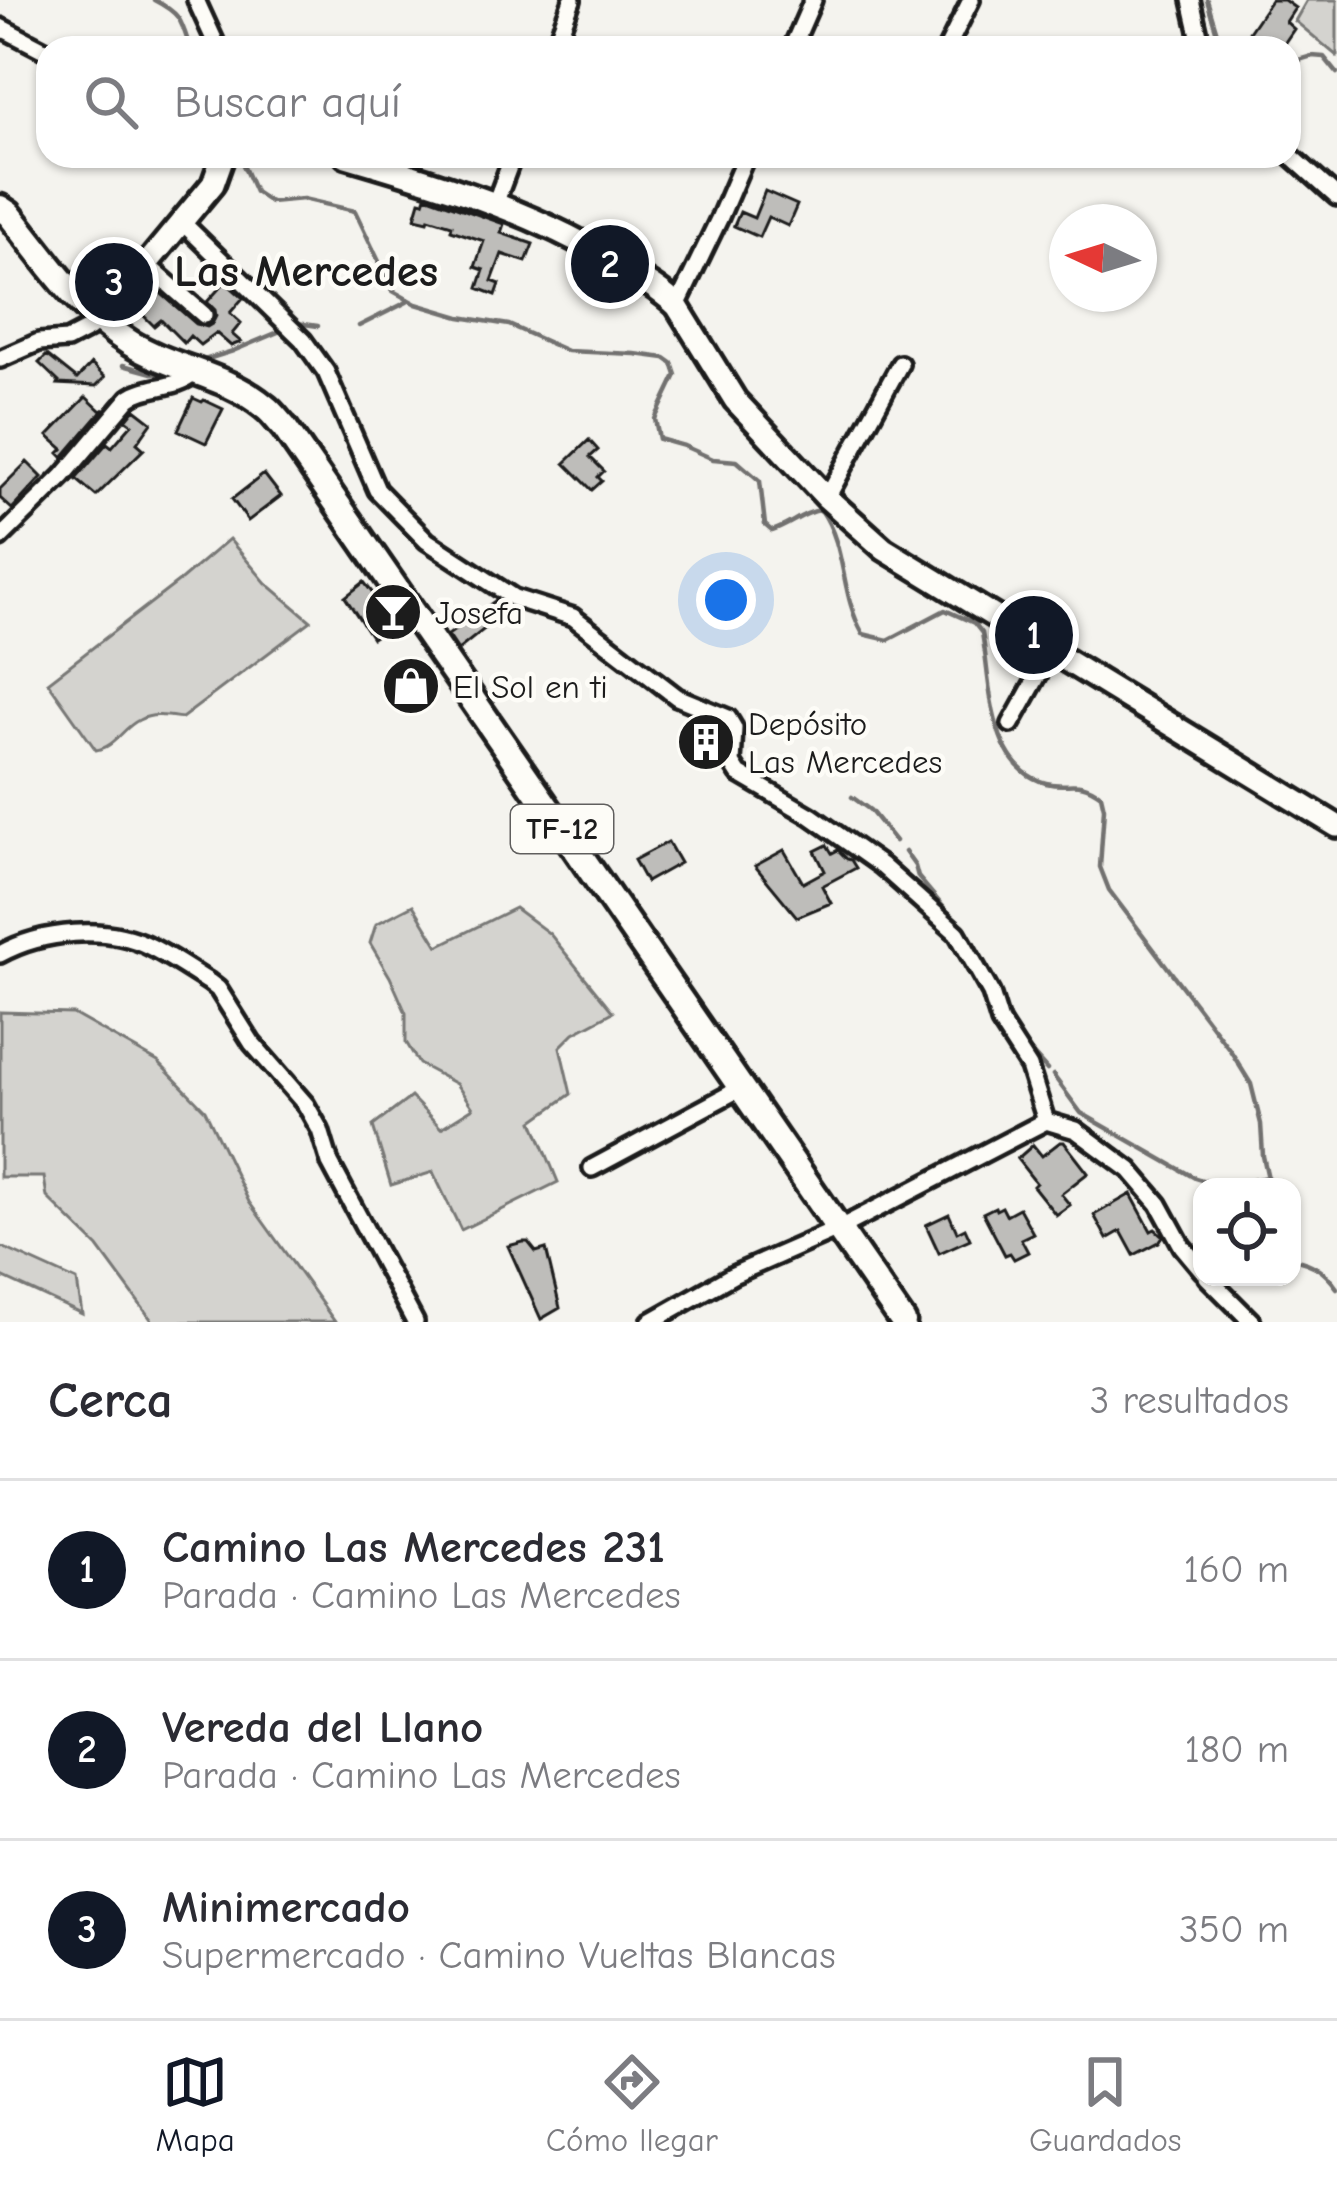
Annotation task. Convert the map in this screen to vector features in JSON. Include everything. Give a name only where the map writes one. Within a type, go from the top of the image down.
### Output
[{"type":"main road","points":[[100,320],[215,181],[219,168]]},
{"type":"main road","points":[[383,168],[530,217],[598,250],[667,296],[735,400],[864,534],[1337,826]]},
{"type":"main road","name":"TF-12","points":[[0,208],[65,287],[100,320],[130,343],[175,366],[239,391],[266,407],[284,428],[903,1322]]},
{"type":"street","points":[[196,0],[212,36]]},
{"type":"street","points":[[558,36],[572,0]]},
{"type":"street","points":[[797,36],[813,0]]},
{"type":"street","points":[[953,36],[971,0]]},
{"type":"street","points":[[1191,0],[1199,36]]},
{"type":"street","points":[[0,28],[36,46]]},
{"type":"street","points":[[1301,165],[1337,197]]},
{"type":"street","points":[[495,204],[508,168]]},
{"type":"street","points":[[677,307],[741,168]]},
{"type":"street","points":[[182,222],[303,340],[332,384],[377,490],[427,542],[514,598],[573,616],[677,697],[728,718],[734,728],[732,763],[739,774],[812,816],[882,866],[957,933],[991,993],[1000,1022],[1029,1067],[1046,1121]]},
{"type":"street","points":[[147,265],[204,314]]},
{"type":"street","points":[[0,358],[39,342],[67,340],[100,320]]},
{"type":"street","points":[[827,498],[901,364]]},
{"type":"street","points":[[0,538],[63,476],[136,392],[185,381],[194,373]]},
{"type":"street","points":[[1011,724],[1051,652]]},
{"type":"street","points":[[0,954],[26,940],[88,932],[148,945],[218,989],[252,1043],[306,1105],[320,1130],[329,1163],[415,1322]]},
{"type":"street","points":[[592,1168],[741,1088]]},
{"type":"street","points":[[650,1322],[733,1275],[838,1229],[1046,1121],[1076,1130],[1130,1170],[1159,1204],[1193,1259]]},
{"type":"street","points":[[1217,1286],[1252,1322]]},
{"type":"shaded area","points":[[1307,0],[1337,0],[1337,56],[1295,21]]},
{"type":"shaded area","points":[[229,539],[266,583],[311,621],[182,718],[144,718],[96,750],[48,682]]},
{"type":"shaded area","points":[[413,905],[438,946],[515,908],[550,934],[613,1012],[574,1033],[560,1047],[571,1094],[533,1121],[558,1182],[461,1230],[433,1172],[391,1185],[373,1126],[411,1097],[441,1128],[473,1108],[456,1084],[419,1064],[406,1042],[406,1013],[370,943],[376,924]]},
{"type":"shaded area","points":[[0,1012],[73,1014],[158,1062],[205,1110],[249,1202],[335,1322],[153,1322],[98,1247],[47,1197],[44,1177],[0,1177]]},
{"type":"shaded area","points":[[0,1246],[77,1281],[82,1314],[0,1276]]},
{"type":"building","points":[[1271,0],[1284,0],[1295,8],[1286,22],[1294,29],[1289,36],[1246,36]]},
{"type":"building","points":[[765,191],[797,205],[788,226],[768,217],[759,237],[734,226],[740,212],[754,218]]},
{"type":"building","points":[[426,196],[504,224],[501,233],[533,244],[526,262],[502,254],[492,281],[500,284],[496,295],[478,288],[484,270],[475,267],[484,241],[451,230],[452,225],[415,218]]},
{"type":"building","points":[[225,282],[243,298],[230,313],[241,323],[232,334],[241,342],[231,346],[216,333],[200,345],[190,336],[184,343],[161,320],[154,326],[136,308],[155,288],[196,324],[207,327],[216,316],[207,302]]},
{"type":"building","points":[[47,355],[77,379],[91,364],[105,377],[96,386],[58,384],[39,363]]},
{"type":"building","points":[[86,397],[104,409],[63,457],[59,453],[63,449],[48,436]]},
{"type":"building","points":[[193,398],[223,409],[206,443],[178,430]]},
{"type":"building","points":[[135,409],[152,422],[137,443],[144,449],[96,496],[76,479],[107,443],[112,447],[132,424],[126,420]]},
{"type":"building","points":[[589,440],[598,450],[590,457],[604,471],[598,477],[602,481],[592,490],[565,463]]},
{"type":"building","points":[[27,462],[42,477],[12,509],[0,498],[0,489]]},
{"type":"building","points":[[264,474],[281,496],[248,521],[232,499]]},
{"type":"building","points":[[364,582],[398,621],[372,638],[345,597]]},
{"type":"building","points":[[496,600],[509,609],[458,650],[448,635]]},
{"type":"building","name":"Depósito Las Mercedes","points":[[703,721],[722,731],[721,753],[696,760],[682,733]]},
{"type":"building","points":[[668,842],[680,863],[646,882],[634,860]]},
{"type":"building","points":[[827,845],[856,868],[822,886],[831,903],[797,917],[755,866],[784,850],[803,883],[825,871],[815,851]]},
{"type":"building","points":[[1060,1142],[1088,1173],[1061,1194],[1070,1205],[1056,1215],[1017,1159],[1033,1145],[1042,1156]]},
{"type":"building","points":[[1131,1194],[1151,1231],[1163,1236],[1134,1255],[1121,1231],[1107,1239],[1094,1215]]},
{"type":"building","points":[[1002,1207],[1006,1215],[1019,1208],[1033,1233],[1021,1239],[1028,1252],[1014,1259],[1010,1253],[1005,1255],[983,1213]]},
{"type":"building","points":[[949,1214],[957,1232],[965,1228],[970,1239],[939,1253],[926,1225]]},
{"type":"building","points":[[523,1242],[536,1252],[546,1249],[560,1308],[541,1319],[508,1246]]},
{"type":"waterway","points":[[154,0],[179,19],[186,36]]},
{"type":"waterway","points":[[1207,0],[1218,36]]},
{"type":"waterway","points":[[1301,59],[1324,57],[1337,73]]},
{"type":"waterway","points":[[244,168],[255,192],[270,202],[303,199],[355,211],[393,291],[416,304],[509,325],[567,351],[635,354],[672,363],[676,375],[655,419],[659,439],[713,459],[737,461],[760,481],[765,525],[772,531],[821,510],[835,540],[850,603],[863,634],[888,640],[945,610],[974,623],[982,633],[995,719],[1012,759],[1027,774],[1046,783],[1079,785],[1101,795],[1100,867],[1109,890],[1251,1084],[1268,1178]]},
{"type":"waterway","points":[[359,326],[407,302]]},
{"type":"waterway","points":[[297,323],[318,326]]},
{"type":"waterway","points":[[198,362],[283,330]]},
{"type":"waterway","points":[[123,365],[170,373]]},
{"type":"waterway","points":[[852,797],[870,810],[895,841]]},
{"type":"waterway","points":[[905,852],[918,877],[961,928]]},
{"type":"waterway","points":[[968,937],[992,980]]},
{"type":"waterway","points":[[997,990],[1017,1036],[1047,1070]]},
{"type":"waterway","points":[[1053,1075],[1081,1113],[1195,1178],[1231,1183],[1267,1177]]},
{"type":"waterway","points":[[1301,1262],[1318,1269],[1337,1288]]},
{"type":"place","name":"Vereda del Llano","points":[[610,264]]},
{"type":"place","name":"Minimercado","points":[[114,282]]},
{"type":"place","name":"Josefa","points":[[393,612]]},
{"type":"place","name":"Camino Las Mercedes 231","points":[[1034,635]]},
{"type":"place","name":"El Sol en ti","points":[[411,686]]},
{"type":"place","name":"Depósito Las Mercedes","points":[[706,742]]},
{"type":"district","name":"Las Mercedes","points":[[306,270]]}]
